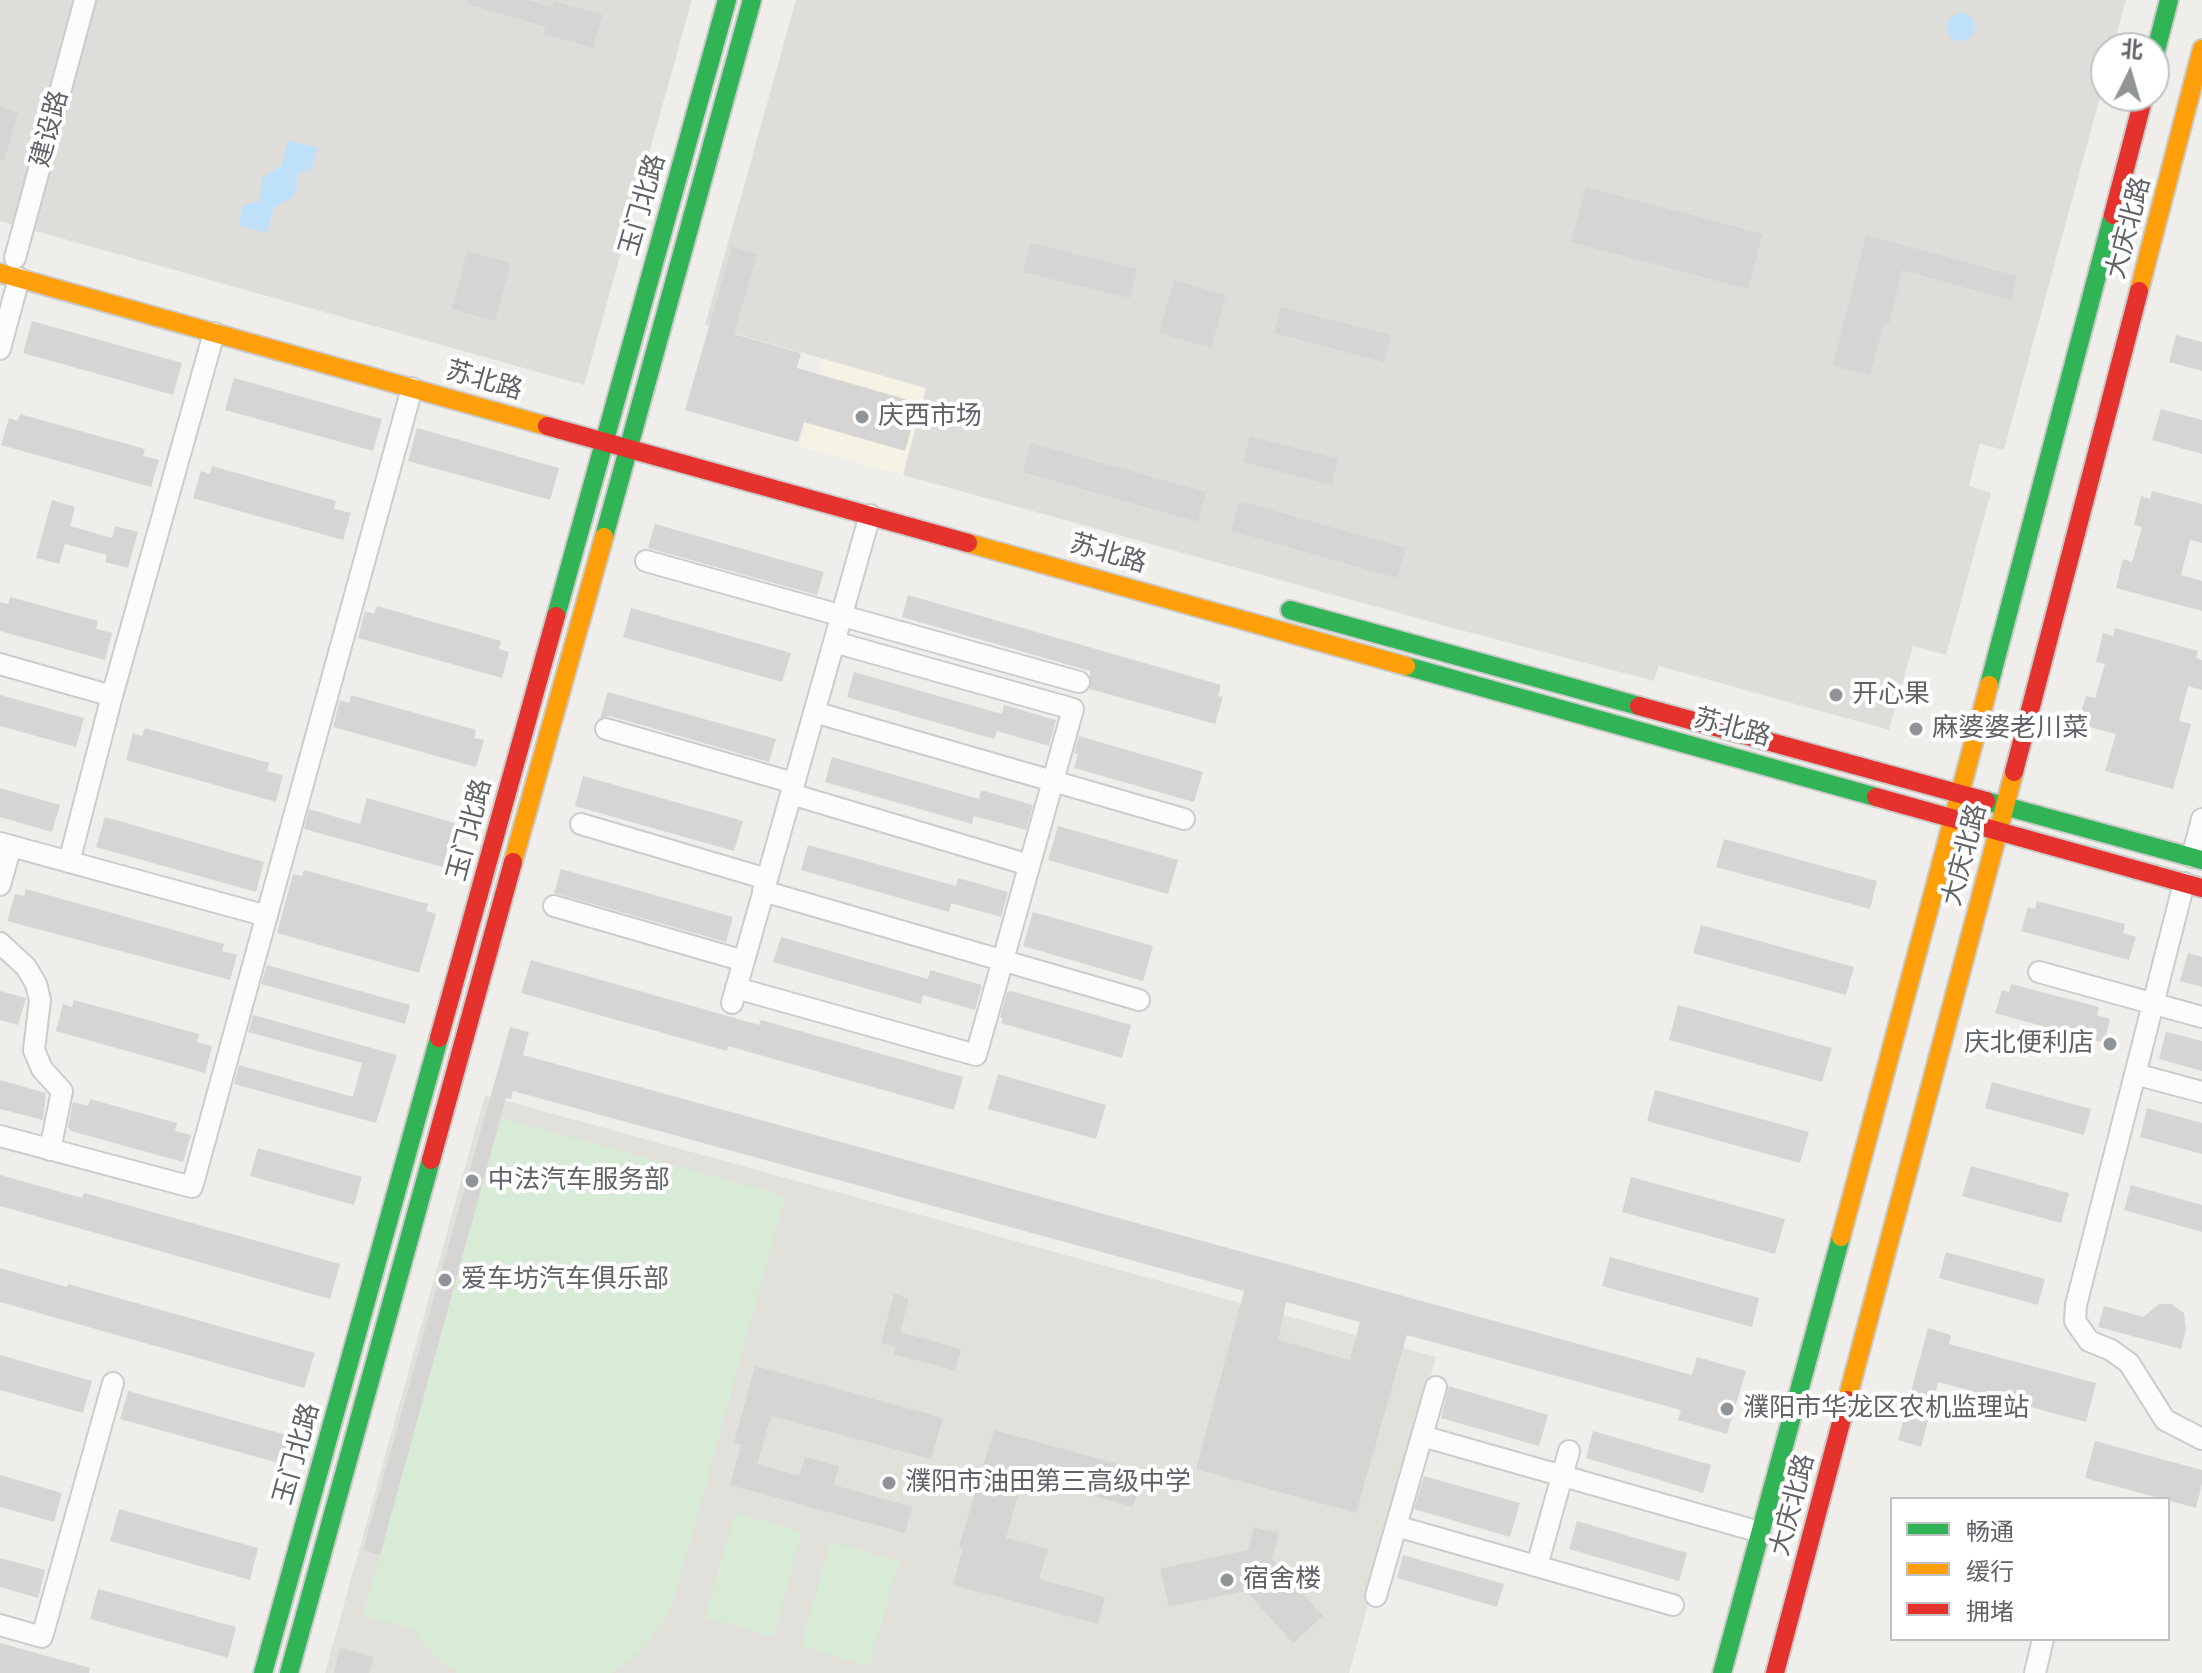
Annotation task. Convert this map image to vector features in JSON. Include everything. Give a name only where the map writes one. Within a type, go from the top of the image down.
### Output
[{"type":"street","name":"建设路","points":[[0,349],[13,265],[85,0]]},
{"type":"street","name":"玉门北路","points":[[263,1673],[603,428],[727,0]]},
{"type":"street","name":"玉门北路","points":[[289,1673],[637,438],[752,0]]},
{"type":"street","points":[[2161,32],[2169,0]]},
{"type":"street","name":"大庆北路","points":[[1775,1673],[2202,49]]},
{"type":"street","name":"大庆北路","points":[[1722,1673],[1955,817],[2140,112]]},
{"type":"street","name":"苏北路","points":[[13,265],[214,333],[412,388],[603,428],[870,515],[2193,885]]},
{"type":"street","points":[[69,862],[112,696],[214,333]]},
{"type":"street","points":[[0,1136],[192,1187],[412,388]]},
{"type":"street","points":[[834,642],[1073,709],[976,1055],[734,995],[792,789],[870,515]]},
{"type":"street","points":[[646,561],[1079,682]]},
{"type":"street","name":"苏北路","points":[[1274,606],[2197,859]]},
{"type":"street","points":[[0,664],[112,696]]},
{"type":"street","points":[[814,712],[1184,819]]},
{"type":"street","points":[[606,729],[1029,865]]},
{"type":"street","points":[[2202,819],[2193,885],[2153,1004],[2076,1305],[2075,1321],[2089,1341],[2111,1350],[2129,1363],[2165,1420],[2202,1439]]},
{"type":"street","points":[[581,824],[765,885],[1139,1000]]},
{"type":"street","points":[[0,885],[5,844],[267,916]]},
{"type":"street","points":[[554,906],[744,961]]},
{"type":"street","points":[[0,943],[26,967],[36,984],[40,1000],[34,1050],[42,1069],[62,1091],[50,1150]]},
{"type":"street","points":[[2039,972],[2202,1017]]},
{"type":"street","points":[[2135,1074],[2202,1092]]},
{"type":"street","points":[[0,1625],[42,1637],[113,1383]]},
{"type":"street","points":[[1376,1596],[1436,1387]]},
{"type":"street","points":[[1422,1436],[1760,1532]]},
{"type":"street","points":[[1537,1566],[1569,1451]]},
{"type":"street","points":[[1396,1526],[1673,1605]]},
{"type":"street","points":[[2035,1673],[2043,1641]]},
{"type":"shaded area","points":[[0,0],[692,0],[584,385],[0,221]]},
{"type":"shaded area","points":[[796,0],[2126,0],[2117,32],[2090,32],[2090,112],[2096,112],[2004,450],[1980,444],[1969,486],[1991,493],[1946,655],[1913,646],[1889,730],[1659,666],[1654,681],[903,475],[926,388],[705,325]]},
{"type":"shaded area","name":"庆西市场","points":[[823,359],[926,389],[903,475],[799,446]]},
{"type":"shaded area","name":"濮阳市油田第三高级中学","points":[[485,1095],[1436,1357],[1349,1673],[325,1673]]},
{"type":"green space","points":[[501,1118],[785,1196],[675,1596],[667,1615],[643,1649],[612,1673],[457,1673],[437,1659],[411,1628],[363,1616]]},
{"type":"green space","points":[[735,1513],[802,1532],[773,1637],[705,1617]]},
{"type":"green space","points":[[831,1542],[899,1561],[869,1666],[801,1646]]},
{"type":"water","points":[[1961,13],[1971,17],[1975,27],[1971,37],[1961,41],[1951,37],[1947,27],[1951,17]]},
{"type":"water","points":[[289,140],[318,148],[310,171],[297,173],[294,196],[274,208],[267,233],[238,225],[243,205],[259,201],[263,177],[281,166]]},
{"type":"building","points":[[469,0],[528,0],[552,7],[554,1],[603,15],[593,48],[544,34],[546,27],[468,4]]},
{"type":"building","points":[[0,106],[18,112],[5,160],[0,160]]},
{"type":"building","points":[[1586,187],[1763,234],[1748,289],[1571,242]]},
{"type":"building","points":[[1866,235],[2017,276],[2011,300],[1902,270],[1889,324],[1884,323],[1870,375],[1833,366]]},
{"type":"building","points":[[1031,243],[1137,269],[1130,298],[1023,272]]},
{"type":"building","points":[[732,247],[757,254],[734,334],[801,353],[797,368],[919,403],[905,451],[804,422],[798,442],[685,410]]},
{"type":"building","points":[[467,251],[511,263],[495,321],[452,309]]},
{"type":"building","points":[[1174,280],[1226,295],[1211,348],[1159,333]]},
{"type":"building","points":[[1281,307],[1391,335],[1384,362],[1274,333]]},
{"type":"building","points":[[32,321],[182,363],[173,395],[23,353]]},
{"type":"building","points":[[2176,335],[2202,342],[2202,371],[2169,362]]},
{"type":"building","points":[[234,378],[382,419],[373,451],[225,410]]},
{"type":"building","points":[[2161,409],[2202,420],[2202,454],[2152,440]]},
{"type":"building","points":[[20,414],[145,449],[143,456],[159,460],[151,487],[1,445],[9,418],[18,421]]},
{"type":"building","points":[[417,428],[559,468],[550,500],[408,461]]},
{"type":"building","points":[[1250,436],[1338,459],[1332,485],[1243,462]]},
{"type":"building","points":[[1031,443],[1206,492],[1198,522],[1023,472]]},
{"type":"building","points":[[212,466],[336,501],[334,509],[351,513],[343,540],[193,498],[201,471],[210,474]]},
{"type":"building","points":[[2152,491],[2202,504],[2202,543],[2190,540],[2181,575],[2202,581],[2202,611],[2116,588],[2123,559],[2132,562],[2142,527],[2134,525],[2141,496],[2150,499]]},
{"type":"building","points":[[52,500],[75,507],[70,526],[112,538],[115,526],[138,532],[128,568],[105,562],[107,555],[65,544],[59,564],[36,558]]},
{"type":"building","points":[[1240,501],[1406,548],[1397,578],[1231,531]]},
{"type":"building","points":[[655,524],[824,572],[817,595],[648,548]]},
{"type":"building","points":[[908,595],[1221,685],[1218,696],[1223,697],[1215,724],[1090,689],[1090,671],[902,617]]},
{"type":"building","points":[[10,597],[98,621],[96,629],[112,633],[105,660],[0,631],[0,602],[8,604]]},
{"type":"building","points":[[377,606],[501,641],[499,649],[509,652],[502,678],[358,638],[365,611],[374,614]]},
{"type":"building","points":[[631,608],[791,653],[782,682],[623,637]]},
{"type":"building","points":[[2115,628],[2198,651],[2196,658],[2202,660],[2202,690],[2188,686],[2179,721],[2191,724],[2173,789],[2105,771],[2116,734],[2078,724],[2086,696],[2095,698],[2105,664],[2096,662],[2103,633],[2113,636]]},
{"type":"building","points":[[854,672],[1002,714],[1004,705],[1056,720],[1049,746],[997,731],[994,739],[847,697]]},
{"type":"building","points":[[608,692],[776,739],[769,762],[610,716],[600,718]]},
{"type":"building","points":[[0,695],[84,718],[76,747],[0,726]]},
{"type":"building","points":[[351,695],[476,730],[474,738],[484,740],[476,767],[333,727],[340,700],[349,703]]},
{"type":"building","points":[[145,728],[269,763],[267,771],[283,775],[276,802],[126,760],[133,733],[142,736]]},
{"type":"building","points":[[1079,736],[1203,772],[1194,802],[1074,768]]},
{"type":"building","points":[[832,757],[979,799],[981,790],[1033,805],[1026,830],[974,816],[972,824],[825,782]]},
{"type":"building","points":[[583,776],[743,821],[734,851],[575,806]]},
{"type":"building","points":[[0,788],[60,805],[52,832],[0,817]]},
{"type":"building","points":[[367,798],[455,823],[443,867],[304,829],[309,809],[360,824]]},
{"type":"building","points":[[105,817],[264,862],[256,892],[96,847]]},
{"type":"building","points":[[1058,826],[1178,860],[1168,894],[1048,860]]},
{"type":"building","points":[[1724,839],[1877,881],[1870,909],[1716,867]]},
{"type":"building","points":[[808,845],[956,886],[958,878],[1008,892],[1001,917],[951,903],[949,912],[801,870]]},
{"type":"building","points":[[561,869],[733,917],[726,942],[554,893]]},
{"type":"building","points":[[304,870],[428,904],[426,911],[436,914],[419,973],[277,933],[293,874],[302,876]]},
{"type":"building","points":[[26,889],[224,944],[222,951],[237,955],[230,980],[7,921],[15,894],[24,896]]},
{"type":"building","points":[[2037,901],[2125,924],[2123,933],[2136,937],[2129,960],[2021,931],[2028,907],[2035,909]]},
{"type":"building","points":[[1033,912],[1153,946],[1143,981],[1023,946]]},
{"type":"building","points":[[1701,925],[1854,967],[1846,995],[1693,953]]},
{"type":"building","points":[[781,937],[928,979],[930,970],[982,985],[975,1010],[923,995],[921,1004],[773,962]]},
{"type":"building","points":[[2188,953],[2202,957],[2202,987],[2180,981]]},
{"type":"building","points":[[531,960],[759,1025],[761,1020],[963,1077],[954,1110],[728,1046],[727,1051],[521,993]]},
{"type":"building","points":[[267,965],[410,1005],[405,1024],[261,984]]},
{"type":"building","points":[[2011,984],[2099,1007],[2097,1015],[2110,1019],[2104,1043],[1995,1013],[2002,990],[2009,992]]},
{"type":"building","points":[[0,991],[26,998],[18,1025],[0,1020]]},
{"type":"building","points":[[1007,992],[1131,1025],[1122,1058],[1001,1023]]},
{"type":"building","points":[[74,1000],[199,1034],[197,1042],[212,1046],[205,1073],[56,1031],[63,1004],[72,1007]]},
{"type":"building","points":[[1678,1005],[1832,1048],[1822,1082],[1669,1040]]},
{"type":"building","points":[[253,1015],[397,1055],[376,1123],[234,1084],[239,1065],[353,1097],[362,1063],[248,1032]]},
{"type":"building","points":[[510,1027],[529,1032],[523,1055],[1692,1375],[1697,1357],[1746,1371],[1727,1434],[1678,1420],[1681,1410],[1407,1335],[1356,1513],[1196,1469],[1244,1291],[513,1091],[511,1099],[506,1098],[380,1555],[363,1550]],"holes":[[[1286,1302],[1360,1322],[1350,1360],[1278,1340]]]},
{"type":"building","points":[[2166,1032],[2202,1041],[2202,1071],[2159,1059]]},
{"type":"building","points":[[998,1074],[1106,1105],[1096,1139],[988,1109]]},
{"type":"building","points":[[0,1080],[46,1093],[43,1120],[0,1109]]},
{"type":"building","points":[[1992,1082],[2091,1109],[2084,1135],[1985,1108]]},
{"type":"building","points":[[1655,1090],[1809,1132],[1800,1163],[1647,1121]]},
{"type":"building","points":[[90,1099],[177,1123],[175,1131],[191,1135],[183,1162],[71,1131],[68,1127],[73,1102],[88,1106]]},
{"type":"building","points":[[2147,1108],[2202,1123],[2202,1154],[2140,1137]]},
{"type":"building","points":[[258,1148],[362,1177],[354,1205],[250,1176]]},
{"type":"building","points":[[1971,1166],[2069,1193],[2061,1223],[1962,1196]]},
{"type":"building","points":[[0,1175],[82,1198],[84,1193],[340,1264],[330,1299],[0,1206]]},
{"type":"building","points":[[1631,1177],[1785,1219],[1775,1254],[1622,1212]]},
{"type":"building","points":[[2131,1185],[2202,1205],[2202,1232],[2124,1210]]},
{"type":"building","points":[[1946,1252],[2045,1279],[2038,1305],[1939,1278]]},
{"type":"building","points":[[1610,1257],[1759,1298],[1752,1327],[1602,1286]]},
{"type":"building","points":[[0,1268],[315,1353],[304,1388],[0,1302]]},
{"type":"building","points":[[894,1294],[909,1298],[900,1332],[961,1349],[955,1371],[894,1354],[896,1347],[881,1343]]},
{"type":"building","points":[[2159,1304],[2171,1304],[2184,1313],[2186,1330],[2181,1349],[2098,1327],[2104,1306],[2143,1317]]},
{"type":"building","points":[[1928,1328],[1951,1335],[1949,1344],[2096,1383],[2086,1422],[1938,1382],[1921,1447],[1898,1440]]},
{"type":"building","points":[[0,1355],[92,1381],[83,1413],[0,1390]]},
{"type":"building","points":[[755,1366],[943,1418],[931,1459],[771,1416],[757,1464],[799,1476],[805,1457],[839,1466],[834,1485],[912,1507],[905,1533],[730,1485],[741,1445],[734,1443]]},
{"type":"building","points":[[1449,1386],[1548,1415],[1539,1446],[1441,1418]]},
{"type":"building","points":[[128,1391],[290,1436],[282,1464],[120,1419]]},
{"type":"building","points":[[994,1430],[1143,1471],[1133,1507],[1023,1477],[1006,1538],[1048,1549],[1039,1579],[1105,1597],[1098,1624],[953,1585],[963,1548],[959,1547]]},
{"type":"building","points":[[1593,1431],[1711,1465],[1703,1493],[1586,1458]]},
{"type":"building","points":[[2095,1441],[2202,1470],[2196,1508],[2170,1501],[2170,1497],[2155,1497],[2085,1478]]},
{"type":"building","points":[[0,1475],[62,1493],[54,1522],[0,1507]]},
{"type":"building","points":[[1424,1476],[1520,1503],[1510,1537],[1414,1509]]},
{"type":"building","points":[[119,1509],[258,1548],[250,1580],[110,1541]]},
{"type":"building","points":[[1577,1521],[1687,1553],[1679,1581],[1569,1549]]},
{"type":"building","name":"宿舍楼","points":[[1254,1527],[1279,1533],[1272,1559],[1323,1616],[1293,1643],[1246,1591],[1169,1607],[1160,1569],[1248,1550]]},
{"type":"building","points":[[1403,1555],[1504,1584],[1497,1607],[1397,1578]]},
{"type":"building","points":[[0,1558],[45,1570],[38,1598],[0,1587]]},
{"type":"building","points":[[98,1589],[236,1627],[228,1658],[90,1619]]},
{"type":"building","points":[[0,1643],[90,1668],[89,1673],[0,1673]]},
{"type":"building","points":[[340,1648],[374,1657],[369,1673],[334,1673]]},
{"type":"traffic: fast","points":[[556,616],[727,0]]},
{"type":"traffic: fast","points":[[604,537],[752,0]]},
{"type":"traffic: fast","points":[[2161,32],[2169,0]]},
{"type":"traffic: fast","points":[[1989,685],[2113,215]]},
{"type":"traffic: fast","points":[[1290,610],[1639,706]]},
{"type":"traffic: fast","points":[[1406,666],[1876,797]]},
{"type":"traffic: fast","points":[[1986,801],[2202,860]]},
{"type":"traffic: fast","points":[[263,1673],[439,1038]]},
{"type":"traffic: fast","points":[[289,1673],[431,1160]]},
{"type":"traffic: fast","points":[[1722,1673],[1841,1237]]},
{"type":"traffic: slow","points":[[2139,291],[2202,49]]},
{"type":"traffic: slow","points":[[0,273],[547,426]]},
{"type":"traffic: slow","points":[[513,862],[604,537]]},
{"type":"traffic: slow","points":[[968,543],[1406,666]]},
{"type":"traffic: slow","points":[[1841,1237],[1989,685]]},
{"type":"traffic: slow","points":[[1847,1400],[2014,772]]},
{"type":"traffic: jam","points":[[2113,215],[2140,112]]},
{"type":"traffic: jam","points":[[2014,772],[2139,291]]},
{"type":"traffic: jam","points":[[547,426],[968,543]]},
{"type":"traffic: jam","points":[[439,1038],[556,616]]},
{"type":"traffic: jam","points":[[1639,706],[1986,801]]},
{"type":"traffic: jam","points":[[1876,797],[2202,888]]},
{"type":"traffic: jam","points":[[431,1160],[513,862]]},
{"type":"traffic: jam","points":[[1775,1673],[1847,1400]]},
{"type":"place","name":"庆西市场","points":[[862,417]]},
{"type":"place","name":"开心果","points":[[1836,695]]},
{"type":"place","name":"麻婆婆老川菜","points":[[1916,729]]},
{"type":"place","name":"庆北便利店","points":[[2110,1044]]},
{"type":"place","name":"中法汽车服务部","points":[[472,1181]]},
{"type":"place","name":"爱车坊汽车俱乐部","points":[[445,1280]]},
{"type":"place","name":"濮阳市华龙区农机监理站","points":[[1727,1409]]},
{"type":"place","name":"濮阳市油田第三高级中学","points":[[889,1483]]},
{"type":"place","name":"宿舍楼","points":[[1227,1580]]}]
